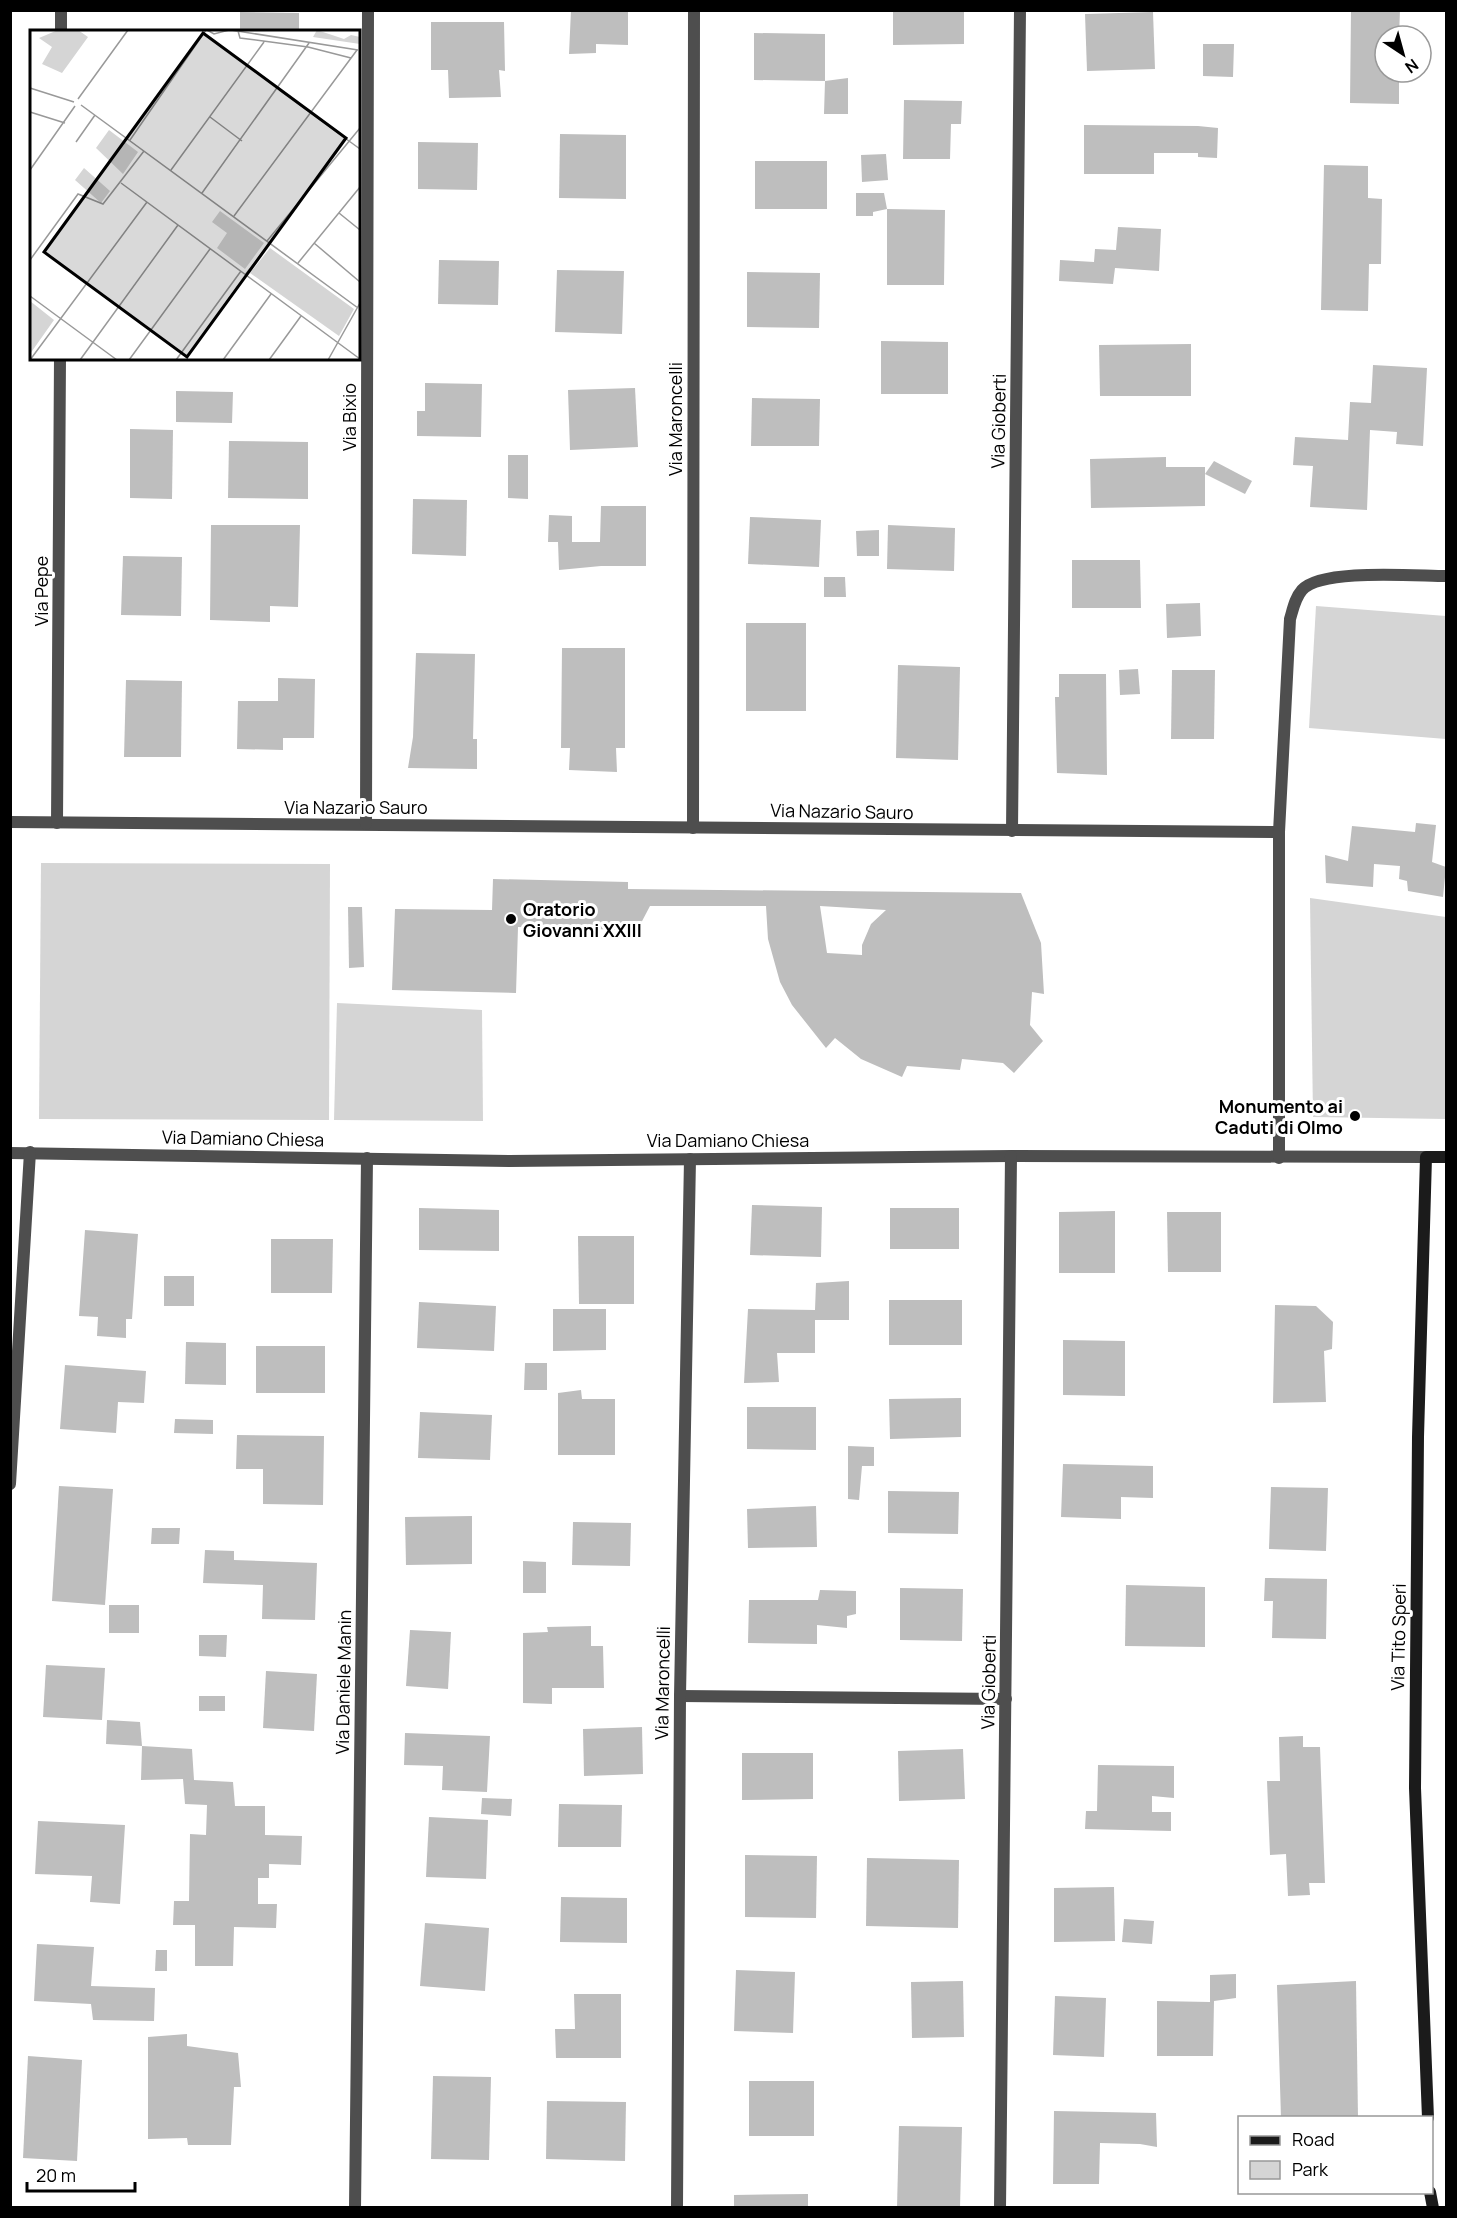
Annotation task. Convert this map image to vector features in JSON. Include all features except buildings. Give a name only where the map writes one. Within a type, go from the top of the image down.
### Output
[{"type":"street","points":[[61,10],[61,30]]},
{"type":"street","name":"Via Bixio","points":[[366,824],[368,10]]},
{"type":"street","name":"Via Maroncelli","points":[[693,828],[694,10]]},
{"type":"street","name":"Via Gioberti","points":[[1012,831],[1020,10]]},
{"type":"street","name":"Via Pepe","points":[[57,823],[60,360]]},
{"type":"street","points":[[1279,1158],[1279,832],[1290,619],[1294,603],[1303,589],[1328,576],[1446,576]]},
{"type":"street","name":"Via Nazario Sauro","points":[[10,822],[1279,832]]},
{"type":"street","points":[[10,1484],[30,1152]]},
{"type":"street","name":"Via Damiano Chiesa","points":[[10,1154],[30,1152],[509,1161],[1011,1156],[1446,1157]]},
{"type":"street","name":"Via Gioberti","points":[[1000,2208],[1011,1156]]},
{"type":"street","name":"Via Tito Speri","points":[[1426,1157],[1418,1437],[1415,1788],[1428,2116]]},
{"type":"street","name":"Via Daniele Manin","points":[[355,2208],[367,1158]]},
{"type":"street","name":"Via Maroncelli","points":[[677,2208],[680,1696],[690,1159]]},
{"type":"street","points":[[680,1696],[1006,1700]]},
{"type":"green space","points":[[1316,606],[1446,616],[1446,739],[1309,728]]},
{"type":"green space","points":[[41,863],[330,864],[329,1120],[39,1119]]},
{"type":"green space","points":[[1310,898],[1446,917],[1446,1119],[1313,1117]]},
{"type":"green space","points":[[337,1003],[482,1010],[483,1121],[334,1120]]},
{"type":"place","name":"Oratorio Giovanni XXIII","points":[[511,919]]},
{"type":"place","name":"Monumento ai Caduti di Olmo","points":[[1355,1116]]}]
